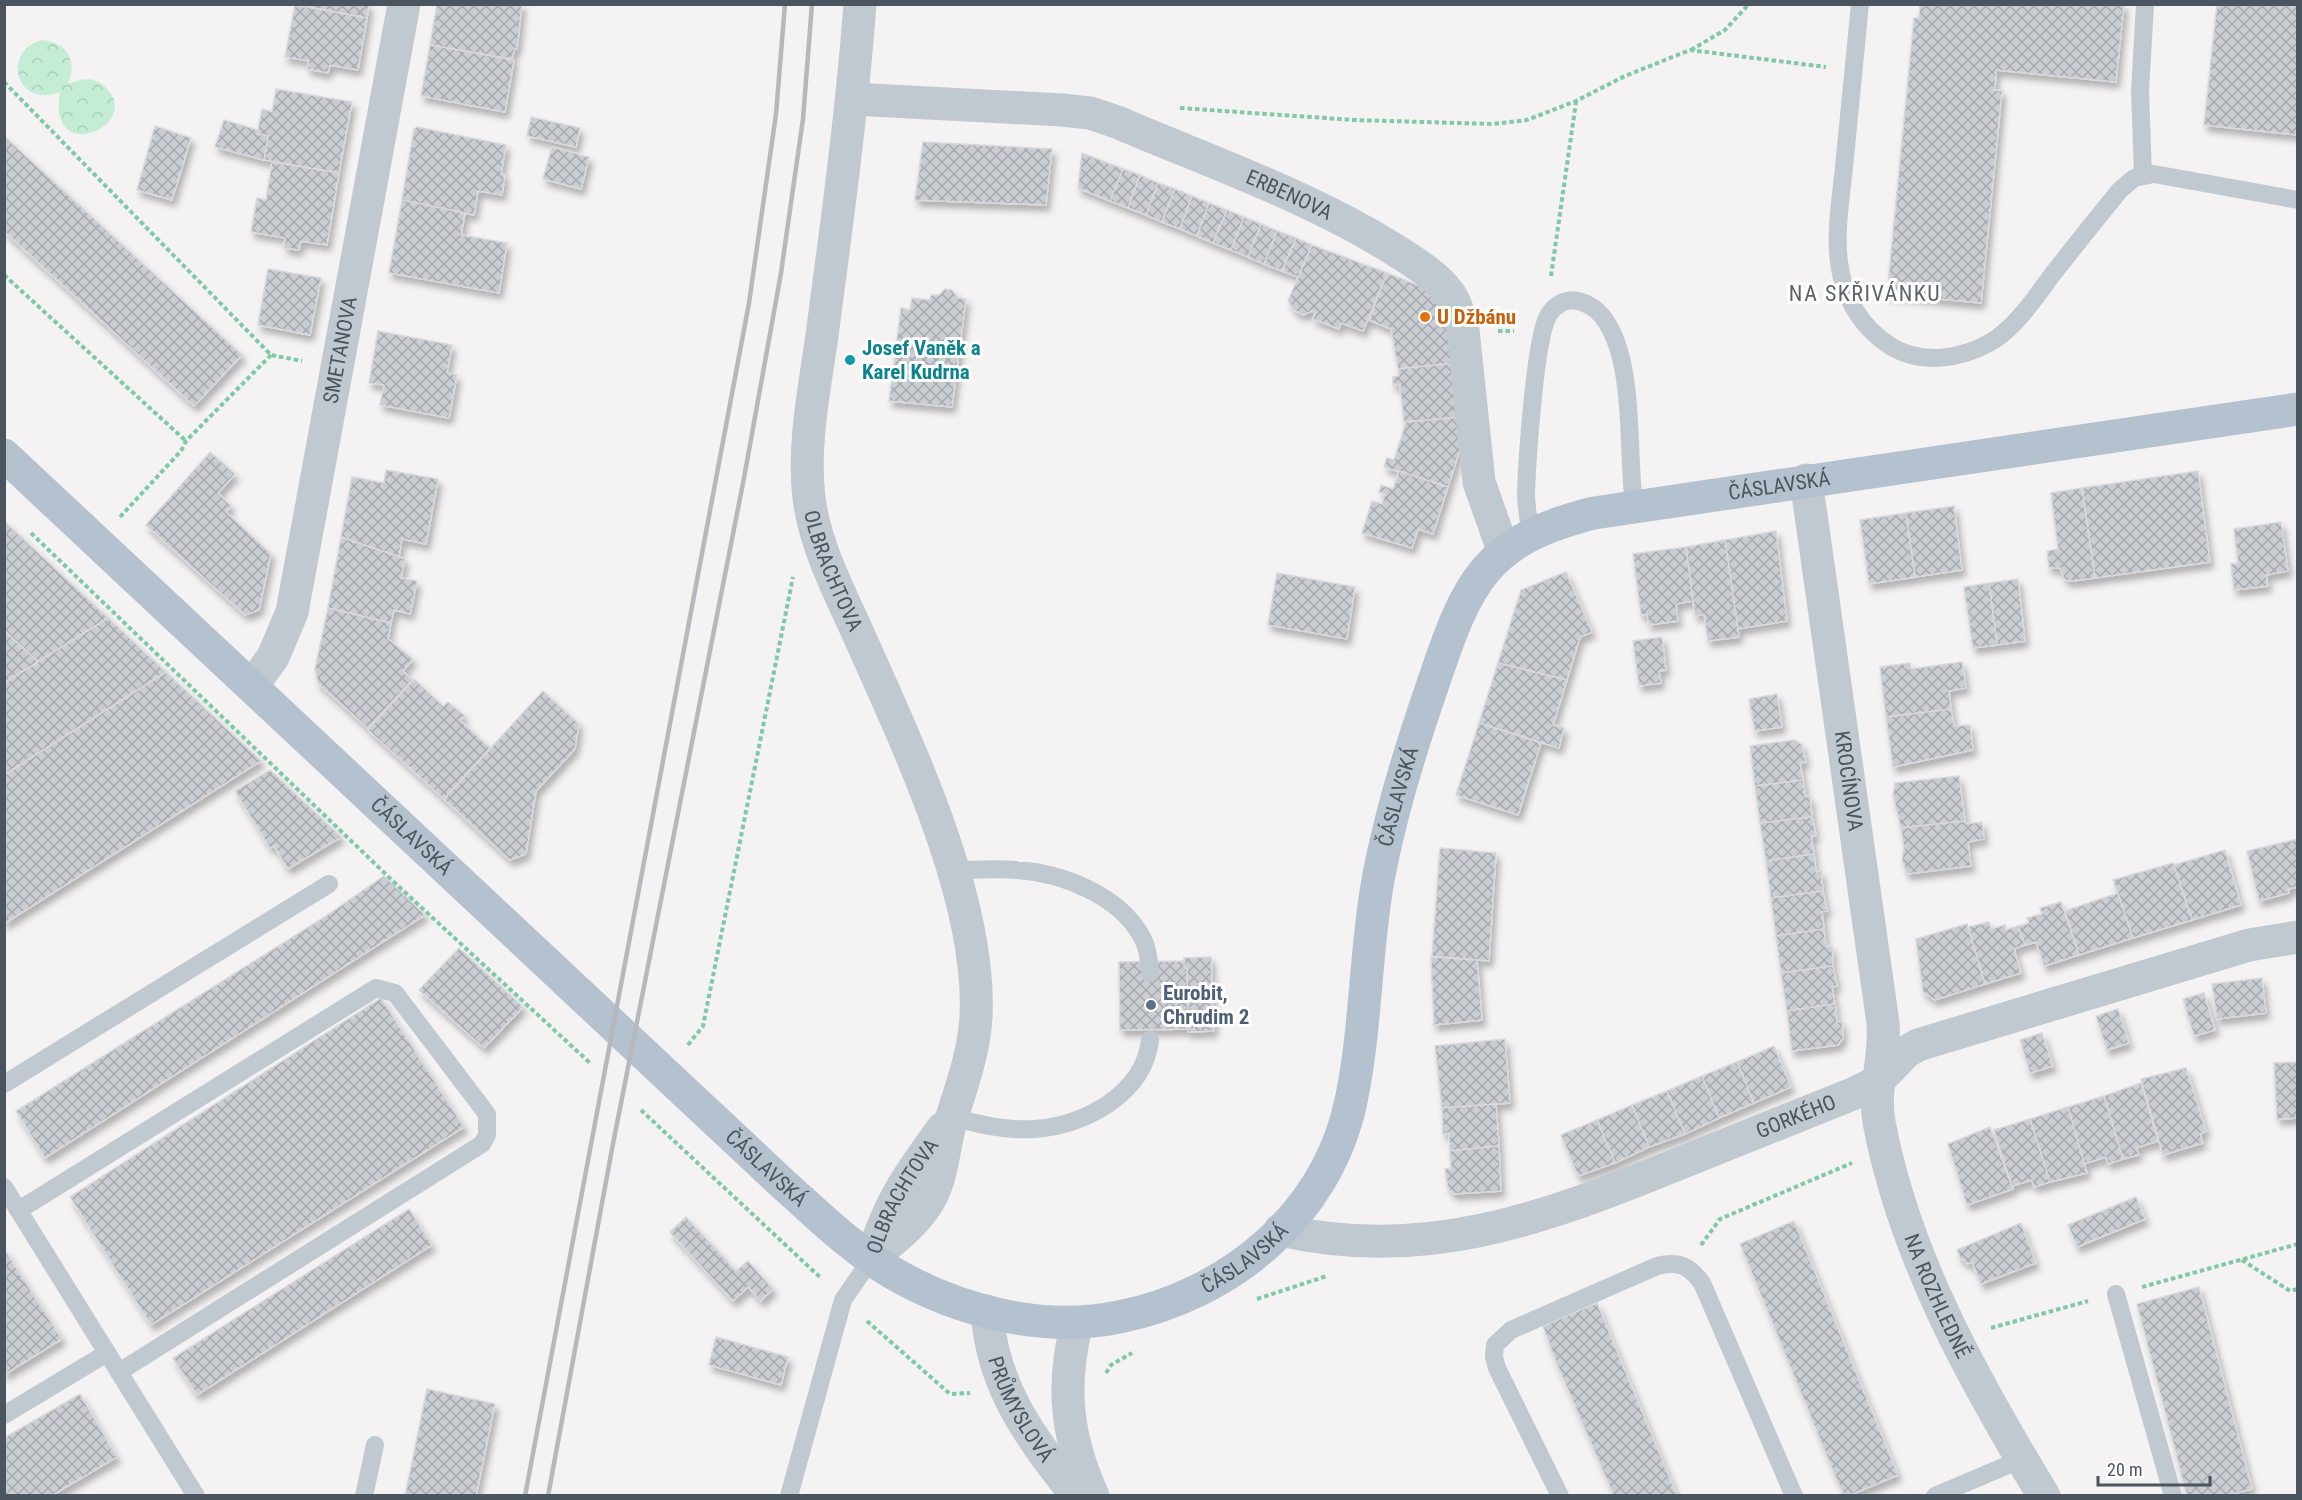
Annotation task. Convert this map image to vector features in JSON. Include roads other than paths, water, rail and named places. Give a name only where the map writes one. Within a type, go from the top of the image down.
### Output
[{"type":"main road","name":"ČÁSLAVSKÁ","points":[[4,454],[783,1184],[872,1258],[889,1270],[938,1295],[987,1311],[1045,1322],[1077,1323],[1127,1316],[1185,1298],[1238,1269],[1280,1230],[1315,1188],[1341,1133],[1350,1103],[1377,886],[1411,748],[1437,669],[1465,600],[1476,582],[1517,542],[1562,521],[1634,506],[2298,409]]},
{"type":"street","name":"SMETANOVA","points":[[252,686],[280,642],[292,612],[404,4]]},
{"type":"street","name":"OLBRACHTOVA","points":[[860,4],[853,99],[807,472],[814,525],[830,569],[911,753],[952,871],[973,955],[976,1018],[964,1080],[951,1117],[900,1187],[885,1218],[872,1258]]},
{"type":"street","name":"ERBENOVA","points":[[853,99],[1062,110],[1090,114],[1117,122],[1322,209],[1364,231],[1433,276],[1449,292],[1457,307],[1463,330],[1479,482],[1517,542]]},
{"type":"street","name":"KROCÍNOVA","points":[[1806,480],[1883,1023],[1884,1039],[1877,1082]]},
{"type":"street","name":"GORKÉHO","points":[[1280,1230],[1305,1236],[1352,1240],[1407,1239],[1451,1237],[1515,1224],[1587,1201],[1877,1082],[1906,1052],[1918,1045],[2249,945],[2298,937]]},
{"type":"street","name":"NA ROZHLEDNĚ","points":[[1877,1082],[1876,1100],[1884,1142],[1916,1250],[1945,1314],[2044,1496]]},
{"type":"street","name":"PRŮMYSLOVÁ","points":[[987,1311],[991,1345],[1005,1391],[1032,1436],[1077,1496]]},
{"type":"street","name":"PRŮMYSLOVÁ","points":[[1077,1323],[1070,1352],[1066,1388],[1076,1447],[1093,1496]]},
{"type":"lane","points":[[1860,4],[1839,211],[1839,262],[1849,301],[1864,324],[1878,339],[1900,351],[1922,357],[1944,358],[1965,354],[1992,341],[2027,307],[2120,190],[2143,175],[2154,174],[2298,200]]},
{"type":"lane","points":[[2143,175],[2140,91],[2145,4]]},
{"type":"lane","points":[[1517,542],[1526,494],[1542,332],[1549,315],[1562,302],[1576,300],[1594,306],[1605,318],[1620,356],[1634,506]]},
{"type":"lane","points":[[952,871],[1018,870],[1043,874],[1088,889],[1107,901],[1134,925],[1143,938],[1148,952],[1150,973]]},
{"type":"lane","points":[[4,1084],[329,884]]},
{"type":"lane","points":[[19,1210],[376,988],[395,993],[487,1114],[489,1125],[482,1144],[119,1372]]},
{"type":"lane","points":[[951,1117],[981,1125],[1033,1130],[1077,1120],[1127,1089],[1146,1062],[1150,1040]]},
{"type":"lane","points":[[4,1187],[196,1496]]},
{"type":"lane","points":[[789,1496],[843,1300],[872,1258]]},
{"type":"lane","points":[[1560,1496],[1497,1368],[1494,1357],[1495,1345],[1511,1330],[1656,1266],[1671,1263],[1685,1265],[1694,1271],[1702,1283],[1794,1496]]},
{"type":"lane","points":[[2116,1293],[2173,1496]]},
{"type":"lane","points":[[4,1415],[106,1353]]},
{"type":"lane","points":[[364,1496],[375,1445]]},
{"type":"lane","points":[[1935,1496],[2022,1459]]},
{"type":"railway","points":[[525,1496],[749,303],[776,114],[785,4]]},
{"type":"railway","points":[[548,1496],[612,1149],[744,478],[781,273],[803,119],[812,4]]},
{"type":"place","name":"U Džbánu","points":[[1425,317]]},
{"type":"place","name":"Josef Vaněk a Karel Kudrna","points":[[850,360]]},
{"type":"place","name":"Eurobit, Chrudim 2","points":[[1151,1005]]},
{"type":"district","name":"NA SKŘIVÁNKU","points":[[1865,293]]}]
